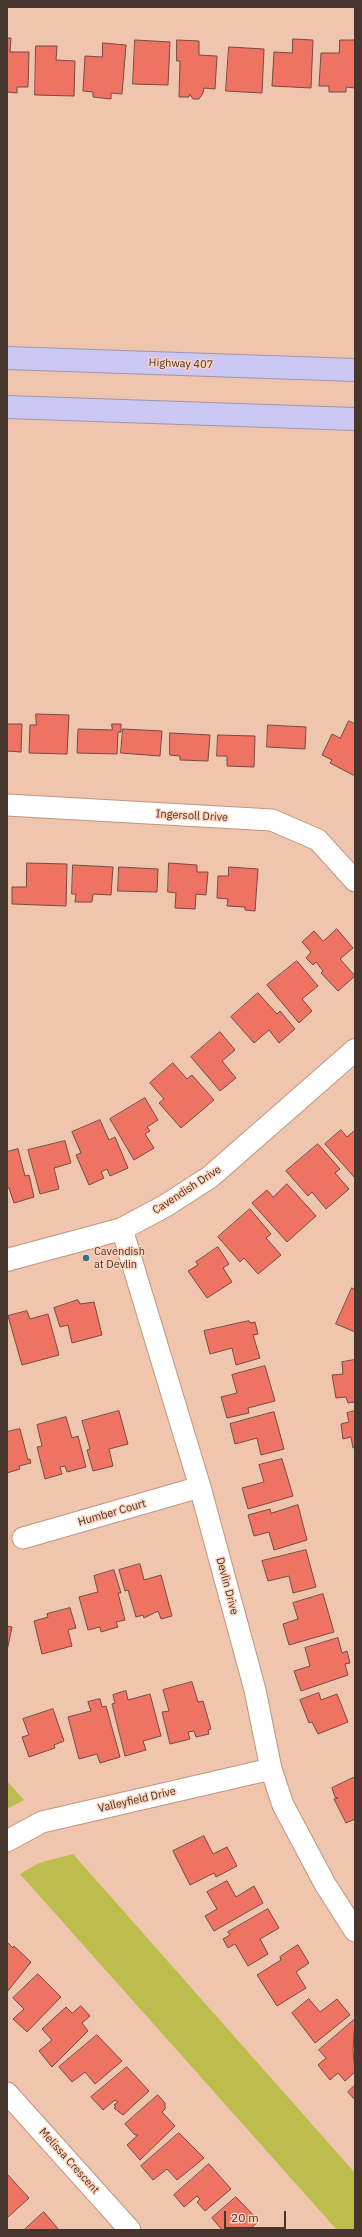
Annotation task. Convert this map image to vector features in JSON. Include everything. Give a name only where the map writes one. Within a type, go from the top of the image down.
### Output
[{"type":"highway","name":"Highway 407","points":[[7,358],[355,370]]},
{"type":"highway","points":[[7,407],[355,419]]},
{"type":"street","name":"Ingersoll Drive","points":[[7,806],[272,820],[318,840],[355,881]]},
{"type":"street","name":"Cavendish Drive","points":[[7,1260],[122,1229],[165,1206],[210,1177],[355,1050]]},
{"type":"street","name":"Devlin Drive","points":[[122,1229],[200,1487],[254,1690],[271,1769],[283,1805],[325,1884],[355,1932]]},
{"type":"street","name":"Humber Court","points":[[23,1538],[200,1487]]},
{"type":"street","name":"Valleyfield Drive","points":[[7,1841],[42,1822],[271,1769]]},
{"type":"street","name":"Melissa Crescent","points":[[7,2093],[130,2230]]},
{"type":"shaded area","points":[[7,1781],[24,1800],[7,1809]]},
{"type":"shaded area","points":[[73,1854],[355,2173],[355,2230],[337,2230],[20,1874],[39,1863]]},
{"type":"building","points":[[7,38],[11,38],[10,52],[29,52],[28,87],[17,87],[17,93],[7,92]]},
{"type":"building","points":[[293,39],[313,40],[311,88],[272,86],[274,52],[292,53]]},
{"type":"building","points":[[135,40],[170,42],[168,85],[133,84]]},
{"type":"building","points":[[177,40],[199,41],[199,55],[217,56],[215,89],[204,88],[199,99],[193,99],[190,94],[189,97],[179,97],[180,61],[177,61]]},
{"type":"building","points":[[340,40],[355,40],[355,88],[346,87],[346,92],[329,92],[329,86],[319,86],[321,53],[339,53]]},
{"type":"building","points":[[103,43],[126,45],[122,94],[111,93],[111,99],[93,97],[93,92],[83,91],[85,56],[102,57]]},
{"type":"building","points":[[36,46],[57,46],[56,60],[75,61],[74,96],[35,95]]},
{"type":"building","points":[[229,47],[264,49],[262,93],[226,91]]},
{"type":"building","points":[[36,714],[69,715],[67,754],[29,753],[30,725],[36,725]]},
{"type":"building","points":[[349,721],[355,724],[355,776],[330,763],[332,760],[322,755],[332,734],[340,738]]},
{"type":"building","points":[[7,724],[22,724],[21,752],[7,751]]},
{"type":"building","points":[[112,724],[121,724],[121,732],[118,732],[117,754],[77,753],[78,729],[112,730]]},
{"type":"building","points":[[268,725],[306,727],[305,749],[267,747]]},
{"type":"building","points":[[123,729],[162,731],[160,756],[121,753]]},
{"type":"building","points":[[170,733],[210,735],[208,761],[180,760],[180,756],[170,755]]},
{"type":"building","points":[[218,735],[255,736],[254,767],[227,766],[227,756],[217,756]]},
{"type":"building","points":[[27,863],[67,864],[66,906],[12,904],[12,887],[26,887]]},
{"type":"building","points":[[169,863],[197,865],[197,872],[208,872],[206,895],[196,894],[195,909],[175,908],[176,893],[168,892]]},
{"type":"building","points":[[73,865],[113,867],[111,895],[93,894],[92,902],[75,902],[76,894],[72,894]]},
{"type":"building","points":[[119,867],[158,869],[157,892],[118,891]]},
{"type":"building","points":[[229,867],[258,869],[255,911],[245,910],[245,907],[227,906],[228,899],[217,898],[218,876],[228,876]]},
{"type":"building","points":[[337,929],[353,948],[340,959],[355,976],[338,991],[321,973],[323,971],[316,962],[313,965],[306,958],[311,952],[302,942],[314,931],[323,941]]},
{"type":"building","points":[[297,961],[318,986],[302,999],[312,1011],[299,1023],[267,985]]},
{"type":"building","points":[[258,993],[277,1014],[280,1011],[295,1029],[279,1043],[269,1030],[254,1043],[231,1017]]},
{"type":"building","points":[[220,1032],[235,1050],[222,1061],[236,1078],[220,1091],[191,1057]]},
{"type":"building","points":[[173,1063],[187,1079],[192,1075],[214,1100],[181,1128],[159,1103],[164,1099],[150,1083]]},
{"type":"building","points":[[145,1098],[158,1120],[147,1127],[150,1131],[145,1134],[154,1148],[134,1160],[110,1119]]},
{"type":"building","points":[[100,1120],[109,1140],[115,1137],[128,1168],[110,1176],[107,1169],[101,1172],[104,1178],[89,1185],[76,1155],[81,1153],[72,1132]]},
{"type":"building","points":[[341,1130],[347,1137],[355,1130],[355,1178],[325,1144]]},
{"type":"building","points":[[65,1141],[71,1163],[54,1168],[59,1189],[40,1194],[28,1150]]},
{"type":"building","points":[[318,1144],[340,1169],[335,1173],[349,1189],[326,1209],[312,1192],[308,1196],[286,1171]]},
{"type":"building","points":[[18,1149],[25,1176],[29,1175],[34,1197],[14,1203],[9,1188],[7,1188],[7,1152]]},
{"type":"building","points":[[287,1184],[316,1216],[287,1242],[252,1203],[267,1190],[273,1197]]},
{"type":"building","points":[[250,1209],[271,1234],[266,1238],[281,1255],[258,1274],[244,1258],[240,1262],[218,1237]]},
{"type":"building","points":[[218,1247],[229,1264],[223,1268],[232,1282],[207,1298],[188,1271],[198,1265],[196,1262]]},
{"type":"building","points":[[352,1288],[355,1290],[355,1332],[336,1324]]},
{"type":"building","points":[[78,1300],[80,1304],[94,1302],[102,1335],[72,1343],[68,1325],[60,1327],[54,1308]]},
{"type":"building","points":[[27,1311],[30,1319],[48,1314],[59,1355],[22,1365],[8,1316]]},
{"type":"building","points":[[249,1321],[250,1323],[255,1322],[258,1334],[253,1335],[260,1358],[236,1365],[232,1348],[210,1354],[204,1331]]},
{"type":"building","points":[[355,1360],[355,1402],[348,1403],[346,1397],[336,1398],[332,1375],[343,1374],[342,1362]]},
{"type":"building","points":[[265,1366],[275,1401],[248,1408],[249,1413],[227,1418],[221,1397],[237,1393],[232,1375]]},
{"type":"building","points":[[119,1411],[128,1444],[109,1449],[113,1466],[93,1471],[87,1450],[90,1449],[82,1421]]},
{"type":"building","points":[[355,1411],[355,1447],[353,1448],[351,1437],[343,1439],[341,1424],[349,1422],[347,1413]]},
{"type":"building","points":[[274,1412],[284,1449],[261,1455],[257,1438],[235,1444],[230,1424]]},
{"type":"building","points":[[66,1417],[72,1438],[78,1436],[86,1467],[67,1472],[65,1466],[60,1467],[62,1474],[45,1479],[37,1447],[42,1446],[37,1425]]},
{"type":"building","points":[[20,1429],[28,1460],[30,1459],[31,1463],[19,1466],[20,1469],[7,1473],[7,1432]]},
{"type":"building","points":[[282,1459],[293,1496],[248,1509],[242,1488],[264,1482],[259,1465]]},
{"type":"building","points":[[298,1505],[307,1540],[274,1550],[269,1532],[254,1536],[248,1515],[270,1509],[271,1513]]},
{"type":"building","points":[[306,1550],[316,1587],[293,1593],[289,1576],[268,1581],[262,1561]]},
{"type":"building","points":[[140,1564],[144,1580],[161,1575],[172,1616],[161,1619],[158,1611],[144,1618],[143,1615],[136,1617],[128,1590],[125,1591],[119,1570]]},
{"type":"building","points":[[114,1570],[121,1593],[118,1593],[125,1620],[116,1622],[118,1627],[101,1632],[100,1627],[88,1630],[79,1597],[98,1592],[94,1576]]},
{"type":"building","points":[[323,1594],[334,1632],[289,1645],[283,1624],[298,1619],[293,1603]]},
{"type":"building","points":[[70,1608],[76,1628],[68,1630],[72,1646],[42,1654],[34,1621],[48,1617],[47,1614]]},
{"type":"building","points":[[7,1626],[12,1627],[7,1651]]},
{"type":"building","points":[[338,1638],[342,1653],[347,1651],[350,1663],[345,1664],[348,1675],[301,1691],[294,1671],[310,1666],[305,1648]]},
{"type":"building","points":[[192,1682],[198,1702],[203,1701],[211,1729],[208,1730],[209,1734],[196,1737],[194,1731],[188,1732],[190,1739],[170,1744],[162,1712],[169,1711],[163,1690]]},
{"type":"building","points":[[126,1691],[128,1700],[150,1694],[161,1736],[143,1741],[146,1750],[125,1756],[112,1704],[115,1703],[113,1695]]},
{"type":"building","points":[[319,1693],[321,1700],[337,1694],[348,1722],[318,1734],[312,1722],[309,1723],[300,1700]]},
{"type":"building","points":[[100,1699],[102,1707],[106,1706],[120,1757],[100,1763],[97,1754],[79,1759],[68,1717],[91,1711],[88,1702]]},
{"type":"building","points":[[53,1709],[64,1741],[54,1745],[55,1748],[29,1757],[22,1737],[29,1735],[23,1719]]},
{"type":"building","points":[[355,1777],[355,1819],[346,1823],[334,1799],[338,1798],[335,1797],[332,1788]]},
{"type":"building","points":[[204,1836],[213,1854],[227,1847],[237,1866],[216,1877],[214,1873],[190,1885],[173,1851]]},
{"type":"building","points":[[227,1881],[236,1897],[254,1886],[263,1903],[214,1931],[205,1916],[217,1909],[207,1892]]},
{"type":"building","points":[[268,1909],[279,1928],[260,1939],[268,1954],[248,1966],[235,1944],[228,1948],[223,1939],[230,1935],[228,1932]]},
{"type":"building","points":[[7,1942],[13,1948],[14,1946],[31,1962],[7,1992]]},
{"type":"building","points":[[298,1945],[309,1963],[296,1972],[306,1988],[277,2006],[257,1975],[281,1960],[280,1957]]},
{"type":"building","points":[[38,1974],[61,1997],[27,2032],[13,2019],[24,2009],[13,1998]]},
{"type":"building","points":[[309,1999],[320,2012],[337,1999],[350,2015],[315,2043],[292,2013]]},
{"type":"building","points":[[81,2006],[90,2016],[82,2023],[88,2031],[52,2067],[39,2051],[52,2040],[42,2029],[66,2007],[72,2013]]},
{"type":"building","points":[[355,2019],[353,2050],[355,2072],[345,2081],[338,2073],[330,2080],[318,2065],[326,2058],[319,2050]]},
{"type":"building","points":[[97,2035],[122,2061],[95,2084],[85,2072],[72,2082],[59,2067]]},
{"type":"building","points":[[127,2067],[149,2091],[123,2115],[114,2108],[116,2107],[114,2105],[118,2102],[115,2100],[103,2110],[91,2097]]},
{"type":"building","points":[[355,2085],[355,2100],[348,2092]]},
{"type":"building","points":[[158,2095],[165,2103],[165,2109],[162,2112],[175,2126],[140,2160],[127,2145],[138,2135],[135,2135],[125,2124]]},
{"type":"building","points":[[179,2133],[204,2158],[177,2180],[167,2169],[153,2180],[141,2166]]},
{"type":"building","points":[[209,2164],[231,2189],[205,2211],[197,2202],[200,2199],[197,2196],[184,2207],[174,2195]]},
{"type":"building","points":[[7,2174],[29,2198],[7,2218]]},
{"type":"building","points":[[236,2197],[259,2221],[249,2230],[222,2230],[212,2218]]},
{"type":"building","points":[[44,2212],[59,2230],[24,2230]]},
{"type":"place","name":"Cavendish at Devlin","points":[[86,1258]]}]
